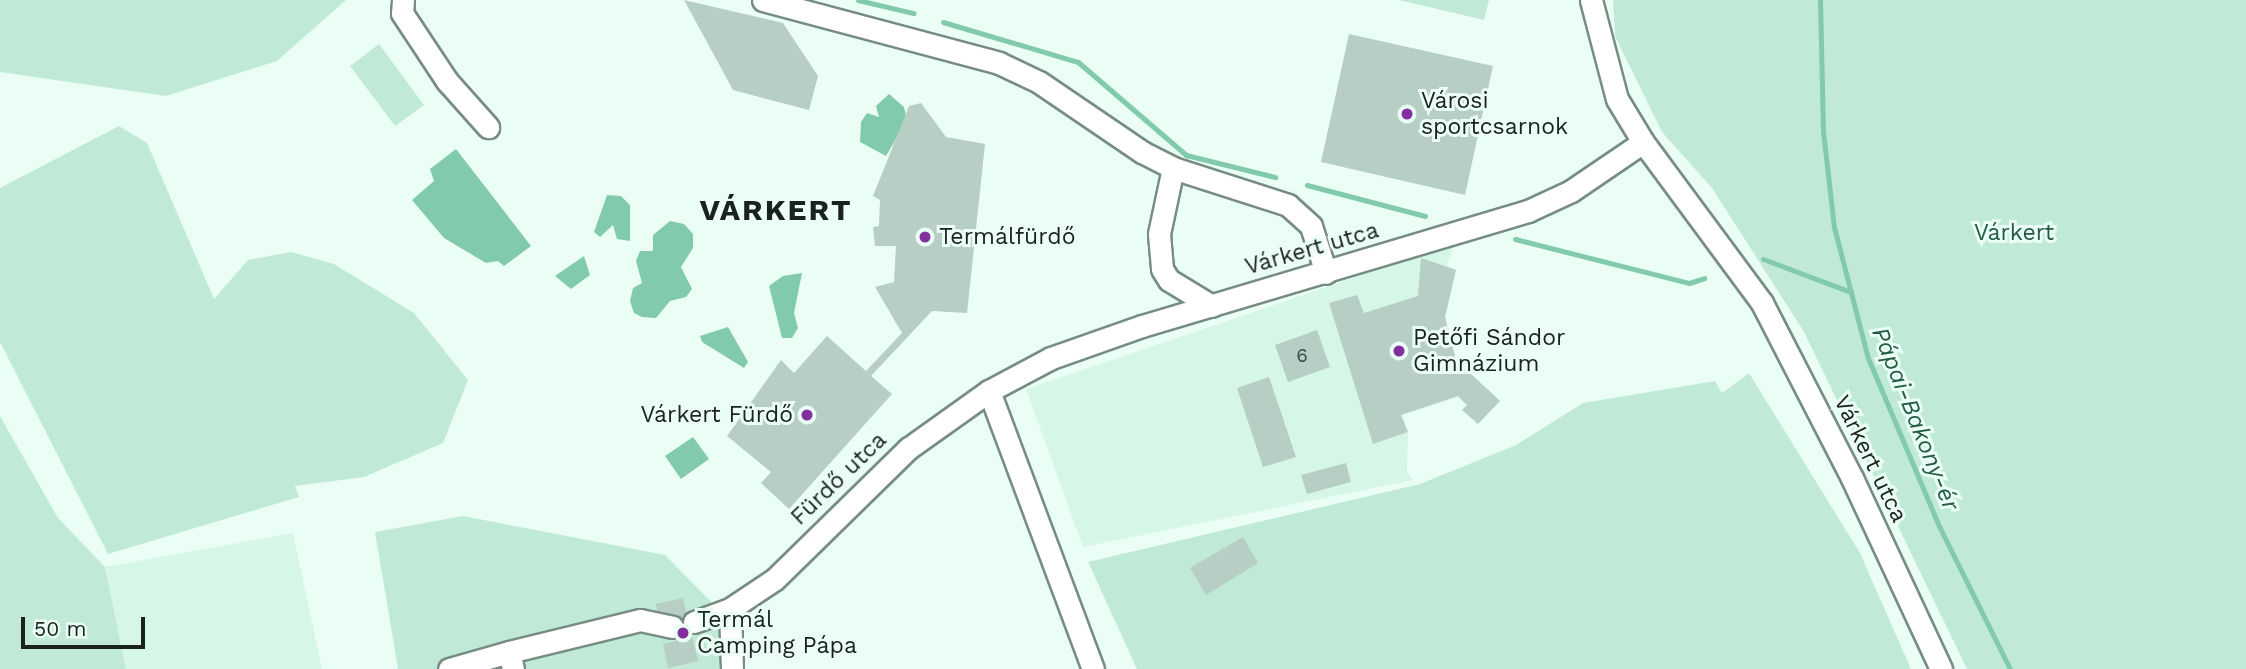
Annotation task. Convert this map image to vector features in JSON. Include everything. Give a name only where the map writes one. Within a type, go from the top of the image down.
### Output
[{"type":"street","points":[[403,0],[402,13],[447,81],[488,127]]},
{"type":"street","points":[[763,0],[999,64],[1039,82],[1142,152],[1173,167],[1288,205],[1311,226],[1326,273]]},
{"type":"street","name":"Várkert utca","points":[[1591,0],[1617,99],[1643,142],[1762,303],[1852,478],[1941,669]]},
{"type":"street","name":"Várkert utca","points":[[989,391],[1090,343],[1528,211],[1571,191],[1643,142]]},
{"type":"street","points":[[1173,167],[1159,234],[1162,269],[1176,286],[1212,306]]},
{"type":"street","points":[[989,391],[1094,669]]},
{"type":"street","name":"Fürdő utca","points":[[694,622],[730,609],[775,579],[909,448],[989,391]]},
{"type":"street","points":[[730,609],[732,669]]},
{"type":"street","points":[[449,669],[511,661],[640,620],[672,626]]},
{"type":"shaded area","points":[[889,94],[904,107],[907,120],[886,156],[860,142],[861,122],[867,113],[879,117],[876,106]]},
{"type":"shaded area","points":[[456,149],[531,246],[504,266],[498,261],[486,263],[444,238],[412,200],[434,181],[430,169]]},
{"type":"shaded area","points":[[607,195],[621,196],[630,205],[630,241],[617,239],[613,225],[600,237],[594,232]]},
{"type":"shaded area","points":[[670,221],[684,224],[693,234],[693,248],[681,267],[692,289],[686,297],[670,301],[656,318],[642,317],[634,313],[630,301],[633,288],[642,283],[636,261],[640,251],[653,251],[653,235]]},
{"type":"shaded area","points":[[1454,244],[1447,265],[1456,270],[1445,317],[1456,360],[1500,401],[1478,424],[1462,410],[1467,405],[1458,397],[1402,415],[1408,432],[1407,471],[1413,480],[1083,547],[1026,389]]},
{"type":"shaded area","points":[[584,256],[590,275],[571,289],[555,276]]},
{"type":"shaded area","points":[[802,273],[794,313],[798,328],[792,338],[782,338],[769,286],[783,276]]},
{"type":"shaded area","points":[[728,327],[748,362],[744,368],[702,342],[700,336]]},
{"type":"shaded area","points":[[693,437],[709,459],[681,479],[665,456]]},
{"type":"shaded area","points":[[293,533],[322,669],[126,669],[105,567]]},
{"type":"green space","points":[[0,0],[346,0],[277,61],[166,96],[0,72]]},
{"type":"green space","points":[[1399,0],[1489,0],[1484,20]]},
{"type":"green space","name":"Várkert","points":[[1613,0],[2246,0],[2246,669],[1967,669],[1804,332],[1712,188],[1662,132],[1615,36]]},
{"type":"green space","points":[[379,44],[424,105],[395,126],[350,66]]},
{"type":"green space","points":[[119,126],[147,143],[214,299],[248,260],[291,252],[334,264],[414,313],[468,380],[443,443],[364,477],[295,486],[299,497],[108,554],[0,342],[0,188]]},
{"type":"green space","points":[[1749,373],[1860,553],[1911,669],[1137,669],[1088,562],[1420,484],[1516,445],[1583,403],[1715,381],[1722,393]]},
{"type":"green space","points":[[0,416],[58,518],[105,567],[126,669],[0,669]]},
{"type":"green space","points":[[463,516],[665,555],[737,628],[745,669],[398,669],[375,532]]},
{"type":"building","points":[[684,0],[783,23],[818,76],[809,110],[733,90]]},
{"type":"building","name":"Városi sportcsarnok","points":[[1349,34],[1493,66],[1465,195],[1321,162]]},
{"type":"building","points":[[921,103],[946,137],[985,144],[967,313],[932,311],[871,376],[892,394],[789,509],[761,483],[771,472],[727,436],[781,360],[794,373],[827,336],[866,371],[902,333],[875,287],[894,282],[896,246],[875,246],[873,227],[879,226],[880,200],[873,196],[909,106]]},
{"type":"building","name":"Petőfi Sándor Gimnázium","points":[[1421,258],[1456,270],[1445,317],[1456,360],[1500,401],[1478,424],[1462,410],[1467,405],[1458,396],[1401,415],[1408,432],[1373,444],[1329,303],[1357,295],[1364,313],[1418,296]]},
{"type":"building","points":[[1317,330],[1330,367],[1288,382],[1275,345]]},
{"type":"building","points":[[1269,377],[1296,457],[1263,467],[1237,388]]},
{"type":"building","points":[[1346,463],[1351,482],[1307,494],[1301,475]]},
{"type":"building","points":[[1243,537],[1258,563],[1206,595],[1190,568]]},
{"type":"building","name":"Termál Camping Pápa","points":[[683,598],[698,661],[668,668],[663,644],[676,641],[671,622],[660,625],[656,604]]},
{"type":"waterway","points":[[858,0],[913,13]]},
{"type":"waterway","name":"Pápai-Bakony-ér","points":[[1820,0],[1823,131],[1834,227],[1868,358],[1939,526],[2010,669]]},
{"type":"waterway","points":[[943,22],[1078,62],[1186,155],[1275,177]]},
{"type":"waterway","points":[[1307,185],[1425,216]]},
{"type":"waterway","points":[[1515,239],[1689,283],[1704,278]]},
{"type":"waterway","points":[[1763,259],[1851,292]]},
{"type":"place","name":"Városi sportcsarnok","points":[[1407,114]]},
{"type":"place","name":"Termálfürdő","points":[[925,237]]},
{"type":"place","name":"Petőfi Sándor Gimnázium","points":[[1399,351]]},
{"type":"place","name":"Várkert Fürdő","points":[[807,415]]},
{"type":"place","name":"Termál Camping Pápa","points":[[683,633]]},
{"type":"district","name":"VÁRKERT","points":[[776,210]]}]
